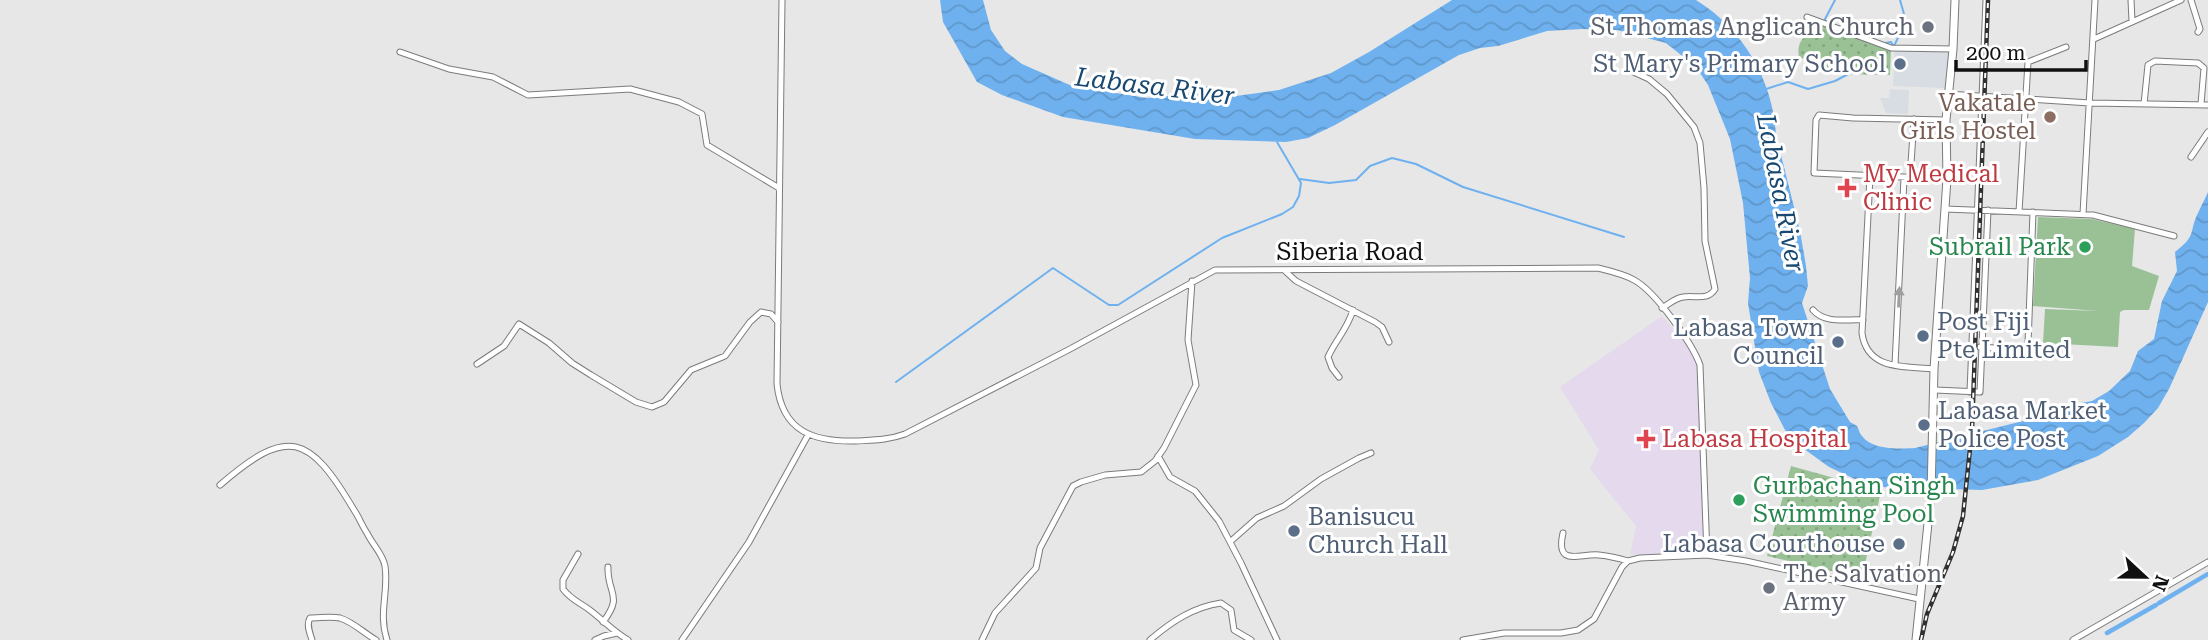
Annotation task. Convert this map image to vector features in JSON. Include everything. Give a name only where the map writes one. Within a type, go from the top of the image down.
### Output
[{"type":"main road","points":[[1916,640],[1931,494],[1934,369],[1947,179],[1947,94],[1953,49],[1955,0]]},
{"type":"street","points":[[682,640],[749,542],[808,435],[791,419],[778,393],[782,0]]},
{"type":"street","points":[[1970,392],[1986,0]]},
{"type":"street","points":[[2083,214],[2095,0]]},
{"type":"street","points":[[2131,0],[2132,21]]},
{"type":"street","points":[[2094,39],[2181,0]]},
{"type":"street","points":[[2191,0],[2200,24],[2198,32]]},
{"type":"street","points":[[1807,17],[1891,48],[1953,49]]},
{"type":"street","points":[[2019,212],[2028,62],[2066,47]]},
{"type":"street","points":[[400,52],[449,69],[493,77],[528,95],[630,89],[679,102],[702,114],[707,145],[779,188]]},
{"type":"street","points":[[1947,94],[2090,103],[2144,104],[2205,105],[2204,68],[2198,63],[2155,61],[2148,65],[2144,104]]},
{"type":"street","points":[[1627,69],[1649,79],[1667,94],[1694,127],[1700,143],[1705,241],[1715,289],[1713,294],[1707,297],[1683,297],[1662,308]]},
{"type":"street","points":[[1946,120],[1819,115],[1816,120],[1814,173],[1947,179]]},
{"type":"street","points":[[1895,365],[1907,178],[1914,119]]},
{"type":"street","points":[[2191,157],[2208,132]]},
{"type":"street","points":[[1870,176],[1863,343],[1873,357],[1883,363],[1934,369]]},
{"type":"street","points":[[1945,209],[2102,216],[2174,236]]},
{"type":"street","points":[[1935,390],[1980,392],[1987,210]]},
{"type":"street","points":[[1980,347],[2023,350],[2028,344],[2034,212]]},
{"type":"street","name":"Siberia Road","points":[[808,435],[841,441],[884,439],[905,434],[1215,270],[1598,268],[1635,280],[1662,308],[1695,351],[1700,365],[1707,555]]},
{"type":"street","points":[[1283,270],[1296,281],[1382,327],[1389,342]]},
{"type":"street","points":[[982,640],[995,613],[1036,568],[1040,548],[1073,486],[1105,475],[1141,472],[1158,456],[1196,385],[1188,340],[1192,281]]},
{"type":"street","points":[[1339,377],[1328,357],[1344,333],[1353,310]]},
{"type":"street","points":[[1813,310],[1827,319],[1863,320]]},
{"type":"street","points":[[477,364],[504,346],[519,324],[549,343],[581,369],[636,401],[652,407],[663,402],[691,370],[725,356],[750,322],[761,312],[771,314],[778,322]]},
{"type":"street","points":[[220,485],[247,462],[272,448],[299,446],[326,467],[349,499],[385,565],[382,620],[387,640]]},
{"type":"street","points":[[1231,541],[1257,518],[1284,506],[1321,479],[1371,453]]},
{"type":"street","points":[[1158,456],[1170,477],[1195,491],[1203,500],[1231,541],[1277,640]]},
{"type":"street","points":[[1563,533],[1562,551],[1573,557],[1596,554],[1628,561],[1707,555],[1919,599]]},
{"type":"street","points":[[578,554],[563,580],[563,589],[572,599],[588,608],[617,634],[628,640]]},
{"type":"street","points":[[1463,640],[1504,633],[1561,633],[1578,630],[1594,619],[1615,577],[1628,561]]},
{"type":"street","points":[[2073,640],[2208,562]]},
{"type":"street","points":[[603,622],[614,607],[615,601],[608,567]]},
{"type":"street","points":[[1150,640],[1187,613],[1221,603],[1231,610],[1234,630],[1251,640]]},
{"type":"street","points":[[312,640],[308,621],[310,618],[329,617],[350,623],[376,640]]},
{"type":"street","points":[[595,640],[617,634]]},
{"type":"shaded area","points":[[1895,48],[1948,51],[1946,88],[1893,86]]},
{"type":"shaded area","points":[[1890,89],[1909,90],[1908,114],[1886,113],[1880,98],[1889,98]]},
{"type":"shaded area","name":"Labasa Hospital","points":[[1662,316],[1690,348],[1697,365],[1704,544],[1699,552],[1630,555],[1636,526],[1590,469],[1599,450],[1560,387]]},
{"type":"green space","points":[[1829,24],[1891,48],[1890,75],[1840,74],[1799,57],[1798,50],[1806,35]]},
{"type":"green space","name":"Subrail Park","points":[[2038,217],[2092,219],[2135,229],[2132,266],[2159,276],[2149,310],[2120,312],[2118,347],[2043,343],[2045,309],[2098,311],[2033,306]]},
{"type":"green space","points":[[1791,466],[1881,491],[1862,578],[1767,556]]},
{"type":"water","name":"Labasa River","points":[[940,0],[983,0],[991,30],[1005,51],[1022,64],[1072,86],[1147,98],[1189,94],[1197,88],[1209,86],[1236,96],[1279,90],[1331,73],[1452,0],[1696,0],[1728,26],[1741,41],[1762,76],[1774,115],[1776,135],[1800,231],[1808,286],[1802,303],[1830,389],[1862,436],[1879,446],[1915,448],[2047,415],[2092,401],[2109,391],[2130,371],[2138,351],[2154,339],[2162,301],[2177,271],[2175,252],[2190,237],[2208,192],[2208,302],[2158,408],[2128,437],[2098,456],[2038,480],[1982,490],[1880,487],[1829,467],[1800,446],[1785,430],[1771,403],[1759,372],[1748,303],[1750,278],[1743,203],[1730,139],[1708,85],[1696,67],[1666,43],[1617,30],[1547,31],[1459,55],[1308,138],[1286,142],[1195,139],[1063,117],[1002,95],[977,82],[943,22]]},
{"type":"waterway","points":[[1835,0],[1824,21],[1876,40]]},
{"type":"waterway","points":[[1885,43],[1891,42],[1893,46],[1895,44],[1906,21],[1900,0]]},
{"type":"waterway","points":[[1766,89],[1788,82],[1808,89],[1835,81],[1856,70]]},
{"type":"waterway","points":[[896,382],[1053,268],[1109,305],[1118,305],[1222,238],[1282,214],[1293,207],[1299,196],[1301,183],[1277,142]]},
{"type":"waterway","points":[[1300,179],[1329,183],[1356,180],[1370,166],[1392,158],[1416,164],[1463,187],[1624,237]]},
{"type":"waterway","points":[[2159,603],[2208,574]]},
{"type":"waterway","points":[[2107,633],[2156,605]]},
{"type":"railway","points":[[1921,640],[1927,614],[1953,552],[1963,516],[1972,430],[1988,0]]},
{"type":"place","name":"St Thomas Anglican Church","points":[[1928,27]]},
{"type":"place","name":"St Mary's Primary School","points":[[1900,64]]},
{"type":"place","name":"Vakatale Girls Hostel","points":[[2050,117]]},
{"type":"place","name":"My Medical Clinic","points":[[1847,188]]},
{"type":"place","name":"Subrail Park","points":[[2085,247]]},
{"type":"place","name":"Post Fiji Pte Limited","points":[[1923,336]]},
{"type":"place","name":"Labasa Town Council","points":[[1838,342]]},
{"type":"place","name":"Labasa Market Police Post","points":[[1924,425]]},
{"type":"place","name":"Labasa Hospital","points":[[1646,439]]},
{"type":"place","name":"Gurbachan Singh Swimming Pool","points":[[1739,500]]},
{"type":"place","name":"Banisucu Church Hall","points":[[1294,531]]},
{"type":"place","name":"Labasa Courthouse","points":[[1899,544]]},
{"type":"place","name":"The Salvation Army","points":[[1769,588]]}]
